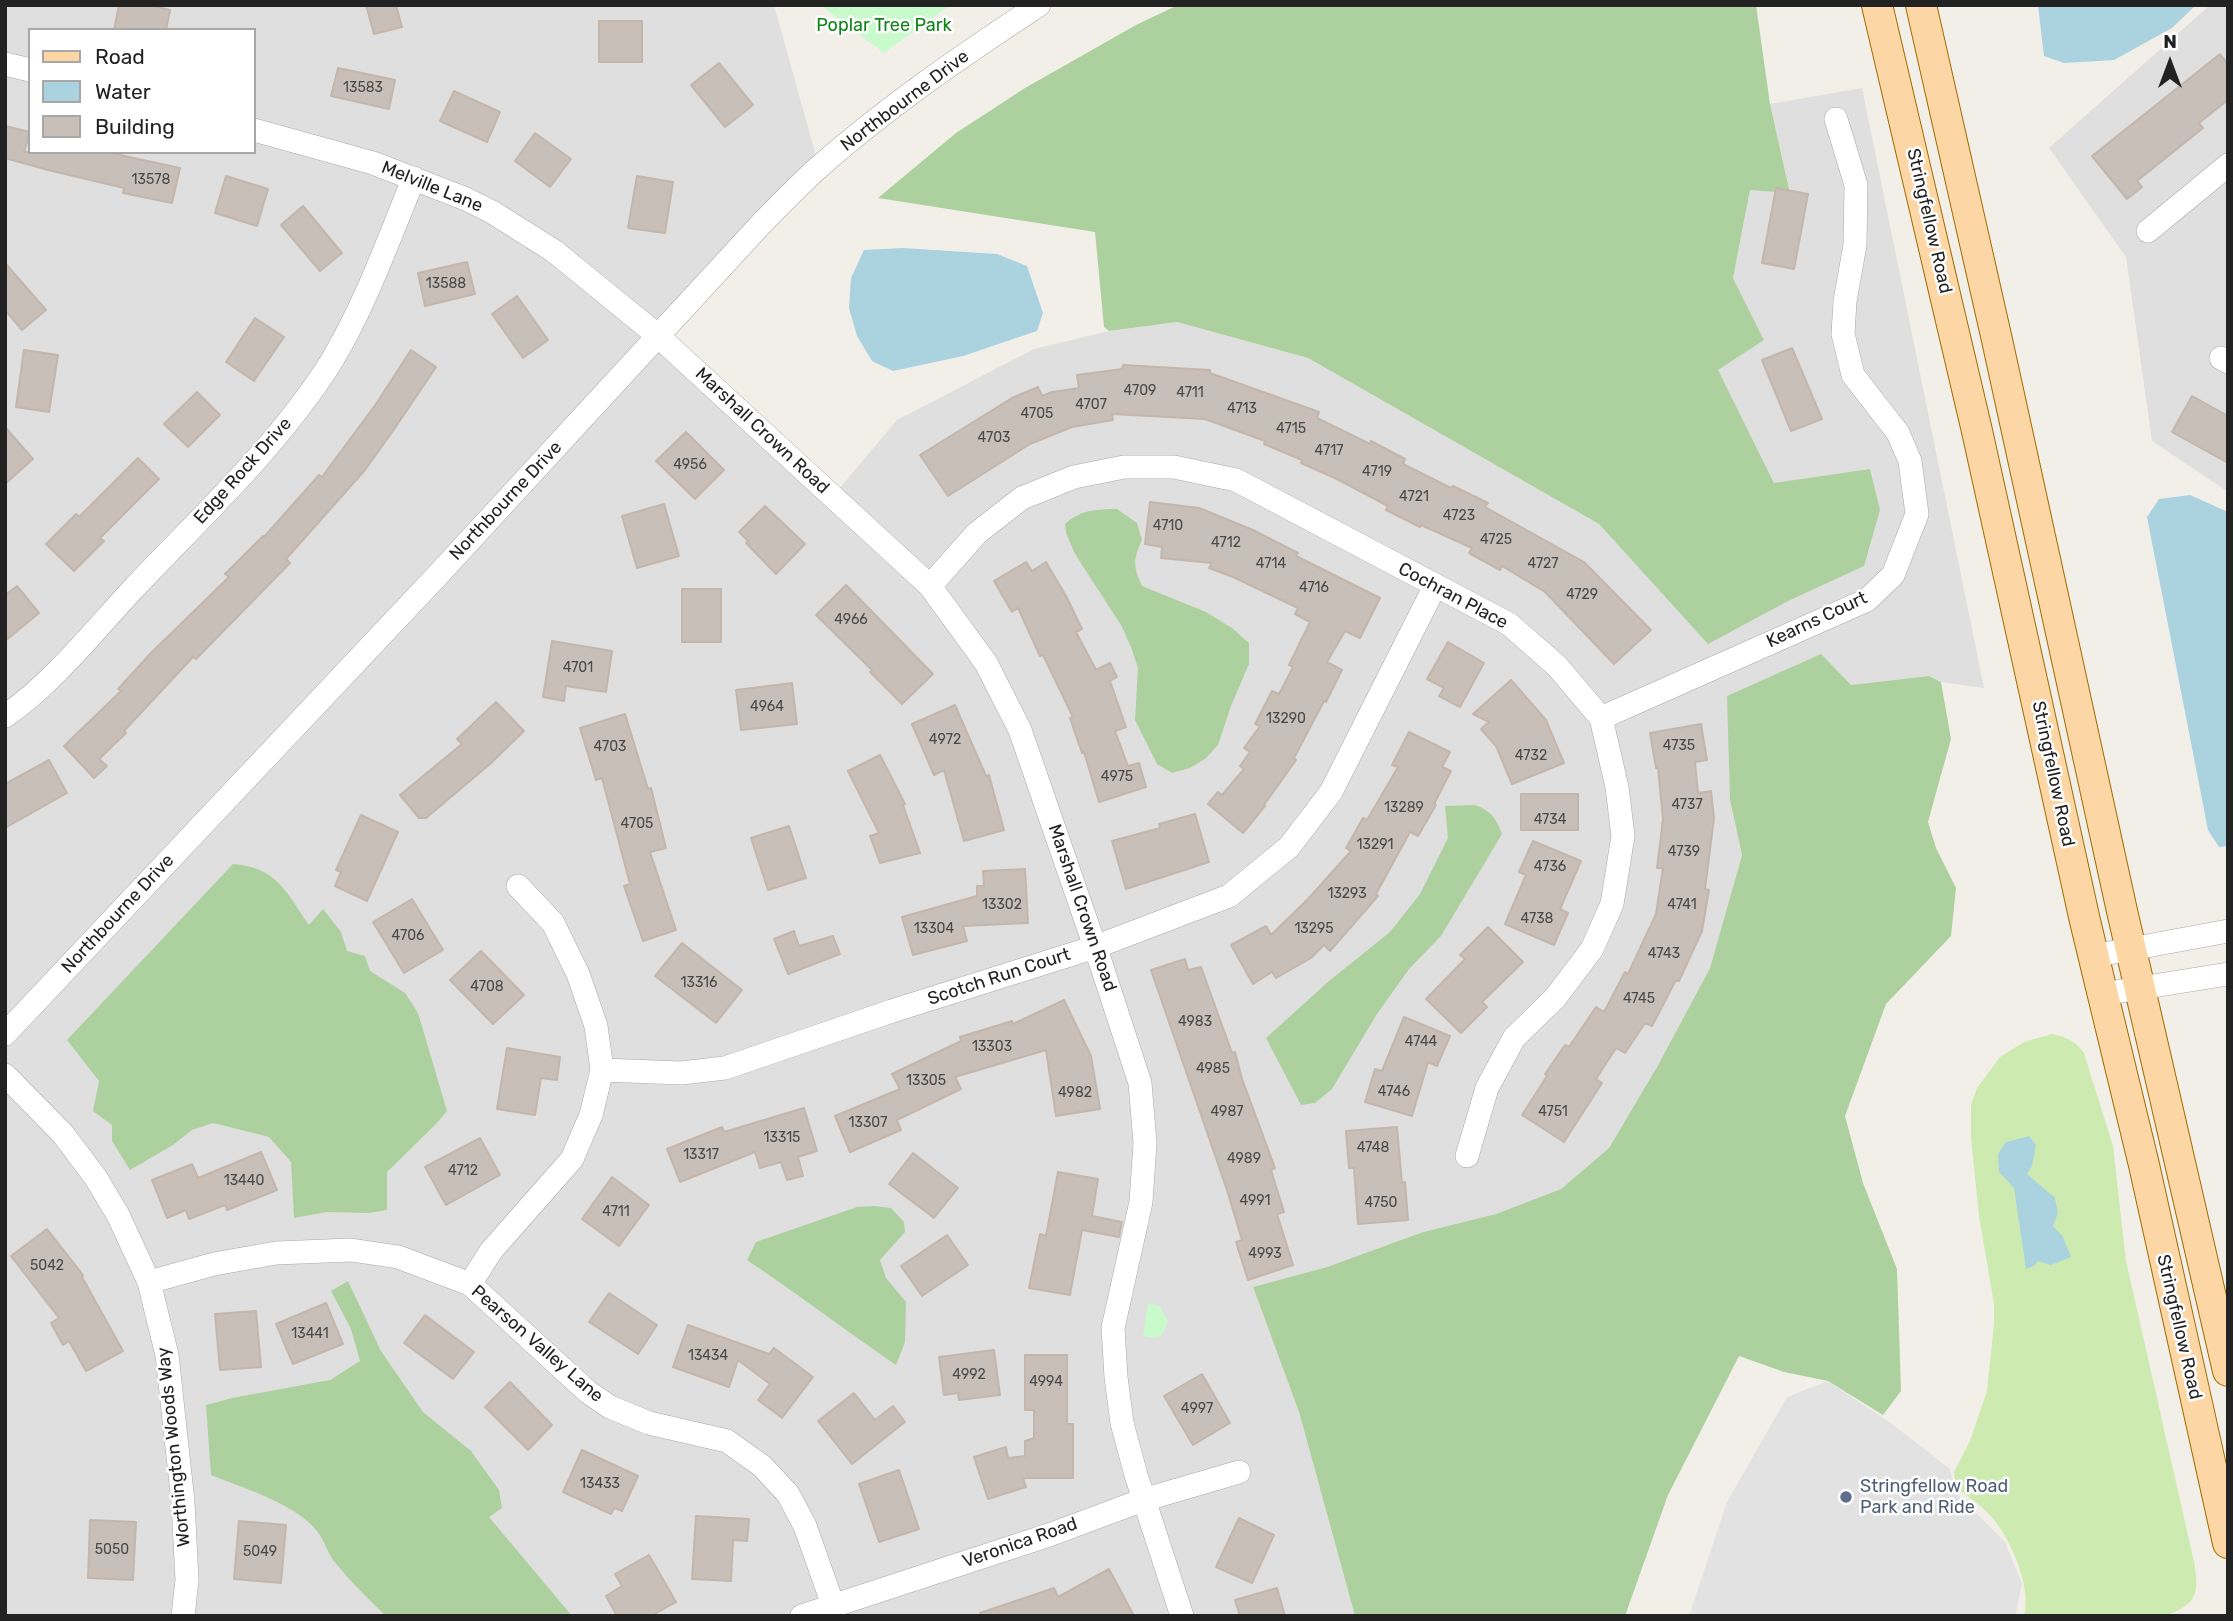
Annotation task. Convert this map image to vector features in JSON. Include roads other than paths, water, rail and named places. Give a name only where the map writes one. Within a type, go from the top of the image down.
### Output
[{"type":"main road","name":"Stringfellow Road","points":[[1877,5],[1978,431],[2093,956],[2144,1165],[2228,1543]]},
{"type":"main road","points":[[1921,5],[2228,1371]]},
{"type":"street","name":"Northbourne Drive","points":[[5,1034],[426,588],[762,223],[819,167],[932,79],[1039,5]]},
{"type":"street","points":[[5,64],[28,70]]},
{"type":"street","name":"Kearns Court","points":[[1601,718],[1867,600],[1894,575],[1917,514],[1910,461],[1898,433],[1853,375],[1843,334],[1845,301],[1855,245],[1856,185],[1836,119]]},
{"type":"street","name":"Melville Lane","points":[[256,131],[373,163],[466,199],[492,212],[554,251],[657,335]]},
{"type":"street","points":[[2148,231],[2228,165]]},
{"type":"street","name":"Edge Rock Drive","points":[[5,716],[43,685],[284,428],[354,322],[414,178]]},
{"type":"street","name":"Marshall Crown Road","points":[[657,335],[930,586],[986,663],[1020,730],[1140,1083],[1145,1143],[1141,1202],[1113,1328],[1116,1377],[1122,1423],[1143,1500],[1182,1616]]},
{"type":"street","name":"Cochran Place","points":[[930,586],[977,533],[1022,498],[1074,477],[1124,467],[1174,467],[1236,480],[1509,624],[1557,666],[1601,718],[1617,787],[1623,836],[1612,904],[1592,949],[1556,998],[1514,1038],[1488,1088],[1467,1156]]},
{"type":"street","name":"Scotch Run Court","points":[[602,1070],[681,1073],[724,1068],[1095,947],[1229,896],[1289,847],[1331,792],[1435,586]]},
{"type":"street","points":[[470,1284],[491,1251],[572,1159],[591,1115],[602,1070],[597,1026],[578,974],[553,923],[518,886]]},
{"type":"street","points":[[2093,956],[2228,931]]},
{"type":"street","points":[[2103,994],[2228,974]]},
{"type":"street","name":"Worthington Woods Way","points":[[5,1075],[63,1134],[96,1178],[118,1215],[149,1282],[167,1355],[182,1490],[187,1580],[183,1616]]},
{"type":"street","name":"Pearson Valley Lane","points":[[149,1282],[214,1264],[276,1253],[351,1250],[398,1257],[470,1284],[588,1392],[610,1407],[649,1423],[727,1441],[762,1466],[788,1494],[805,1526],[833,1605]]},
{"type":"street","name":"Veronica Road","points":[[802,1616],[1049,1535],[1143,1500],[1239,1472]]},
{"type":"water","points":[[2038,5],[2196,5],[2172,28],[2114,60],[2064,63],[2044,56]]},
{"type":"water","points":[[903,248],[997,254],[1027,266],[1043,313],[1037,331],[963,356],[893,371],[872,361],[857,336],[849,308],[851,278],[864,250]]},
{"type":"water","points":[[2190,495],[2228,512],[2228,846],[2219,847],[2208,830],[2147,517],[2159,499]]},
{"type":"water","points":[[2029,1136],[2036,1145],[2032,1166],[2027,1174],[2055,1198],[2058,1213],[2053,1226],[2063,1237],[2071,1257],[2051,1265],[2038,1261],[2026,1269],[2014,1188],[1999,1172],[1998,1154],[2006,1142]]},
{"type":"place","name":"Stringfellow Road Park and Ride","points":[[1846,1497]]},
{"type":"park label","name":"Poplar Tree Park","points":[[884,26]]}]
